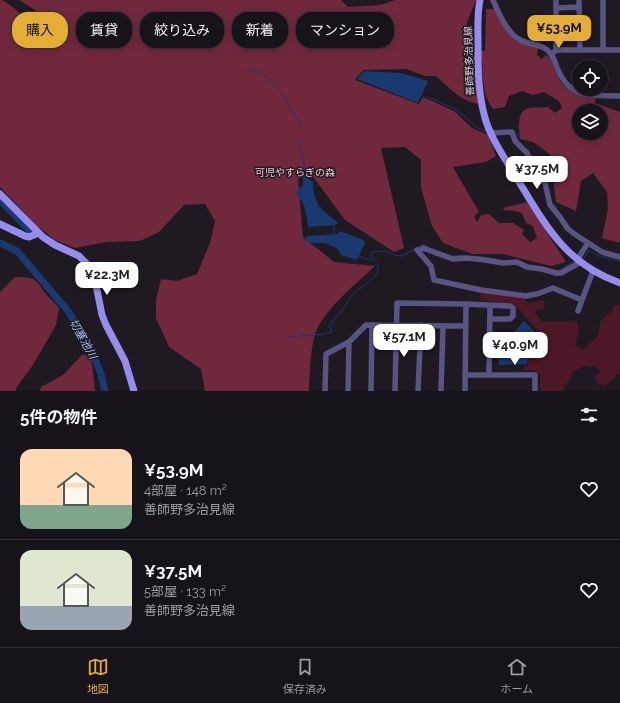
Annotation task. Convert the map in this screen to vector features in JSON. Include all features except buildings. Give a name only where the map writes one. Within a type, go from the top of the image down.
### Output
[{"type":"main road","name":"善師野多治見線","points":[[480,0],[478,19],[478,87],[481,104],[490,133],[546,226],[560,244],[593,271],[620,283]]},
{"type":"main road","points":[[0,194],[39,233],[55,245],[79,256],[89,266],[94,275],[102,315],[125,361],[134,391]]},
{"type":"main road","points":[[0,224],[7,229],[25,236],[39,233]]},
{"type":"street","points":[[493,0],[510,31],[520,39],[544,48],[551,54],[560,75],[566,84],[574,90],[584,94],[598,96],[620,96]]},
{"type":"street","points":[[556,0],[557,50]]},
{"type":"street","points":[[579,0],[580,50]]},
{"type":"street","points":[[603,0],[603,50]]},
{"type":"street","points":[[556,8],[579,7]]},
{"type":"street","points":[[551,54],[557,50],[620,50]]},
{"type":"street","points":[[490,133],[512,132],[515,141],[527,153],[536,172],[545,183],[550,205],[570,231],[602,252],[620,256]]},
{"type":"street","points":[[582,300],[553,288],[538,294],[526,296],[481,290],[434,280],[430,266],[418,250],[423,248],[453,259],[468,258],[503,263],[517,262],[527,267],[561,273],[579,260],[586,242]]},
{"type":"street","points":[[578,311],[593,271]]},
{"type":"street","points":[[395,391],[397,303],[466,304],[510,306],[513,308],[513,316],[510,320],[490,319]]},
{"type":"street","points":[[465,391],[466,304]]},
{"type":"street","points":[[489,374],[490,306]]},
{"type":"street","points":[[325,391],[326,354],[349,342],[366,325],[466,326]]},
{"type":"street","points":[[371,391],[372,325]]},
{"type":"street","points":[[418,391],[421,325]]},
{"type":"street","points":[[441,391],[442,326]]},
{"type":"street","points":[[348,391],[349,342]]},
{"type":"street","points":[[465,375],[489,374],[535,376],[535,391]]},
{"type":"shaded area","points":[[481,292],[524,297],[529,303],[543,300],[545,303],[543,309],[536,310],[535,313],[543,322],[577,321],[579,330],[575,345],[582,350],[597,337],[601,320],[612,311],[613,306],[620,304],[620,373],[605,386],[598,384],[594,376],[600,373],[596,367],[584,366],[572,372],[569,382],[564,386],[563,391],[540,391],[540,375],[533,370],[525,370],[524,367],[528,366],[529,350],[537,330],[515,305],[480,300]]},
{"type":"green space","name":"可児やすらぎの森","points":[[0,0],[4,1],[18,12],[12,12],[12,48],[68,48],[68,12],[37,12],[19,0],[341,0],[348,7],[380,5],[395,0],[476,0],[467,22],[470,49],[485,51],[486,9],[496,9],[510,35],[538,48],[537,55],[542,59],[546,55],[549,57],[561,82],[572,92],[572,96],[596,98],[595,103],[598,104],[572,104],[572,140],[608,140],[608,108],[620,112],[620,243],[602,238],[608,209],[607,192],[593,173],[581,181],[576,211],[556,202],[550,154],[533,142],[520,139],[519,121],[520,116],[525,110],[530,108],[548,107],[555,113],[562,108],[559,101],[544,92],[533,95],[522,91],[509,96],[505,107],[493,109],[489,104],[485,92],[482,61],[475,61],[478,104],[460,97],[436,76],[425,76],[406,69],[363,70],[355,80],[419,104],[423,97],[454,111],[472,128],[488,135],[496,156],[486,162],[453,167],[479,212],[474,216],[477,222],[481,215],[489,214],[499,223],[513,223],[524,230],[522,234],[530,242],[537,238],[533,226],[526,223],[522,213],[504,210],[503,208],[527,202],[566,262],[551,266],[503,254],[472,254],[443,243],[432,226],[421,188],[421,160],[405,147],[381,148],[404,248],[394,252],[345,220],[311,174],[298,179],[303,237],[334,262],[375,266],[336,303],[318,327],[313,341],[309,391],[205,391],[201,369],[169,347],[156,318],[156,300],[161,279],[177,281],[197,274],[210,243],[215,221],[205,204],[184,205],[159,232],[140,241],[106,242],[75,248],[55,240],[36,225],[0,187]]},
{"type":"green space","points":[[15,277],[27,277],[37,282],[59,308],[56,325],[33,365],[16,388],[16,391],[0,391],[0,292]]},
{"type":"green space","points":[[82,355],[91,355],[95,391],[40,391],[41,387],[63,375]]},
{"type":"water","points":[[364,71],[401,73],[428,81],[418,103],[357,79]]},
{"type":"water","points":[[304,176],[313,182],[314,194],[319,206],[338,223],[335,225],[308,227],[304,206],[297,195],[297,192],[303,184]]},
{"type":"water","points":[[340,231],[364,240],[365,243],[357,260],[341,255],[338,249],[325,243],[312,243],[302,240],[308,236],[337,234]]},
{"type":"water","points":[[524,321],[535,332],[528,350],[527,364],[499,365],[499,334],[513,334]]},
{"type":"waterway","points":[[247,71],[258,71],[273,82],[301,125]]},
{"type":"waterway","points":[[428,97],[457,110],[478,128],[486,131]]},
{"type":"waterway","points":[[517,134],[519,142]]},
{"type":"waterway","points":[[302,141],[300,149],[304,162],[305,177]]},
{"type":"waterway","points":[[537,167],[540,173]]},
{"type":"waterway","points":[[0,200],[30,231]]},
{"type":"waterway","points":[[553,203],[557,209]]},
{"type":"waterway","points":[[566,221],[571,228]]},
{"type":"waterway","points":[[334,225],[334,234]]},
{"type":"waterway","name":"切塞池川","points":[[0,243],[17,251],[68,311],[90,347],[101,374],[105,391]]},
{"type":"waterway","points":[[417,248],[423,244],[430,248]]},
{"type":"waterway","points":[[288,337],[332,332],[329,326],[343,309],[351,296],[371,280],[377,273],[378,266],[371,255],[372,252],[387,251],[394,255],[401,256],[415,249]]},
{"type":"waterway","points":[[581,258],[585,257],[589,251],[599,256],[620,261]]},
{"type":"waterway","points":[[454,256],[464,255]]},
{"type":"waterway","points":[[359,256],[368,260],[372,259]]},
{"type":"waterway","points":[[475,256],[496,259]]},
{"type":"waterway","points":[[559,270],[575,261]]}]
